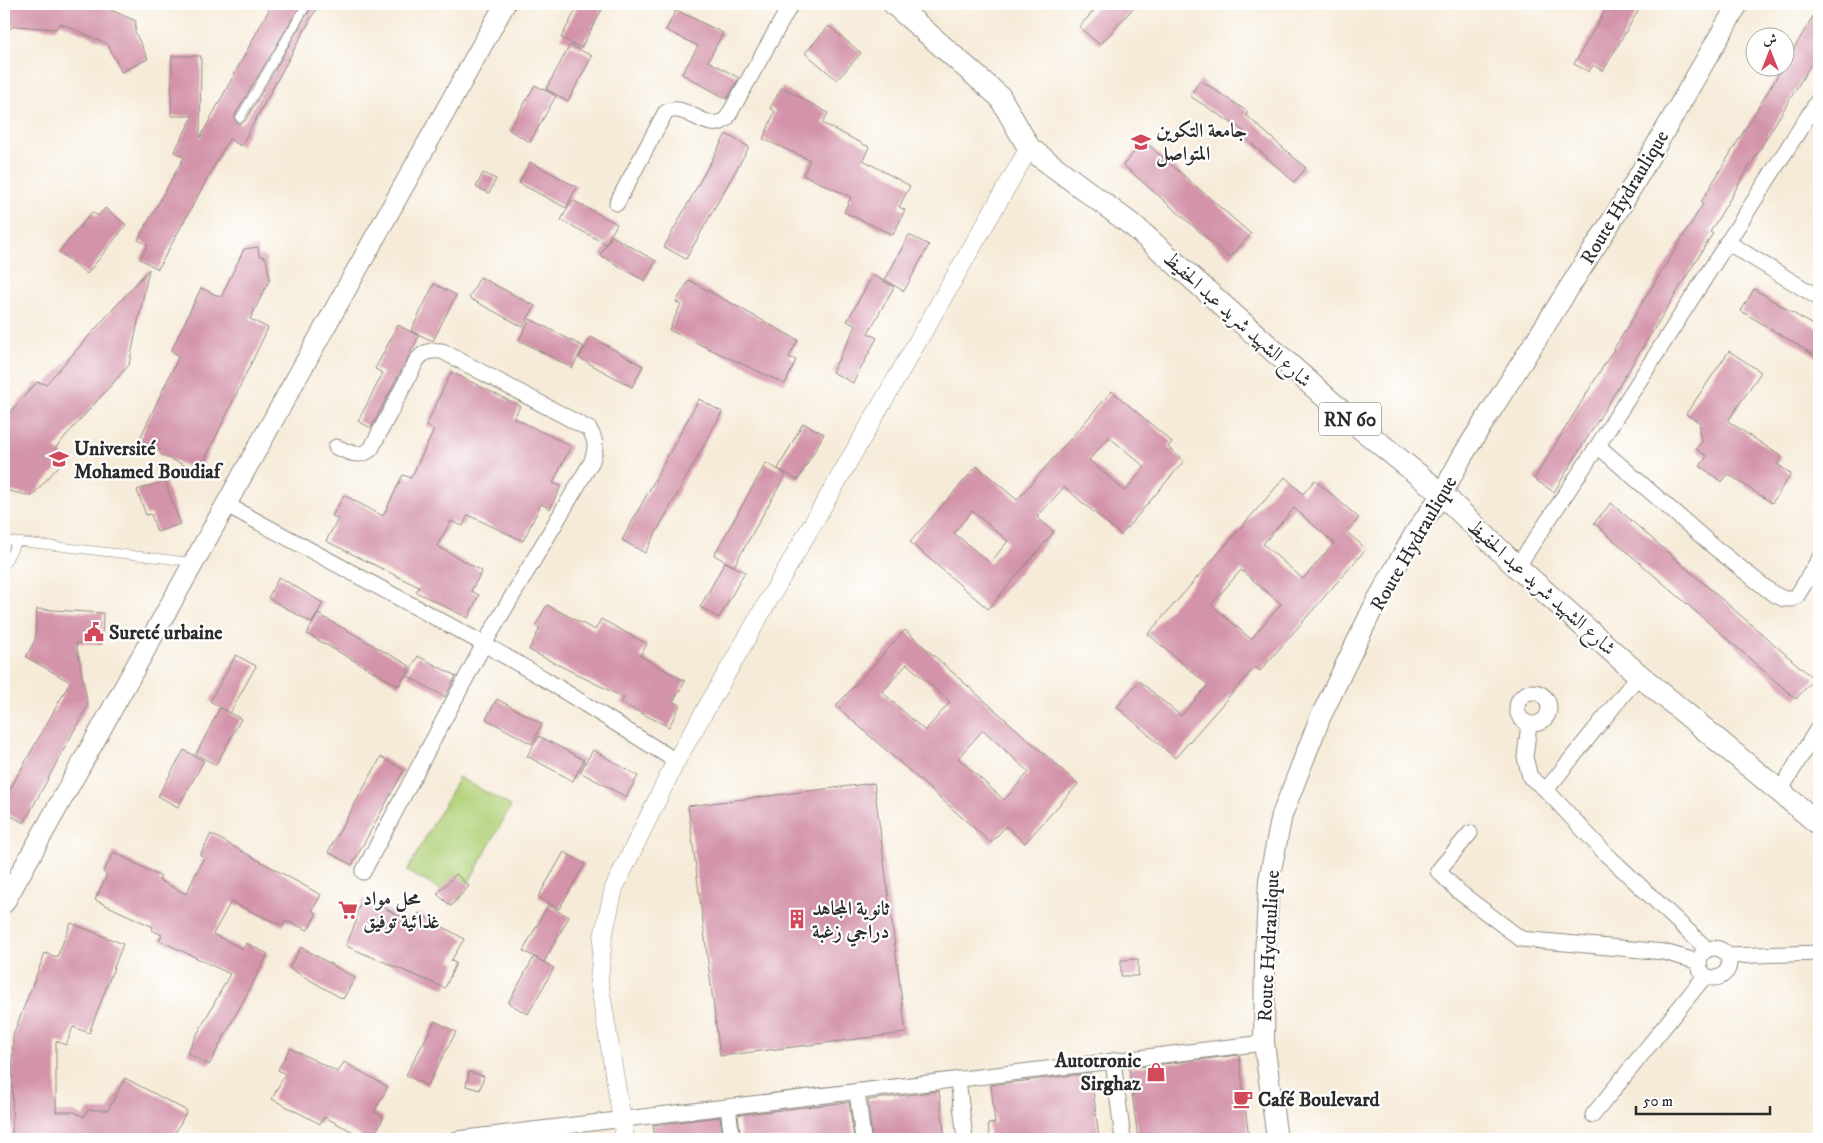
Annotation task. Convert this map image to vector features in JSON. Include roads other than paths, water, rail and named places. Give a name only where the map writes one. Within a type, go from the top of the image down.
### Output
[{"type":"main road","points":[[4,903],[225,504],[506,4]]},
{"type":"main road","name":"شارع الشهيد شريد عبد الحفيظ","points":[[894,4],[1000,97],[1029,148],[1136,228],[1358,426],[1442,494],[1517,567],[1639,675],[1819,824]]},
{"type":"main road","name":"Route Hydraulique","points":[[1277,1139],[1264,1043],[1269,880],[1282,814],[1320,718],[1375,604],[1415,533],[1442,494],[1464,455],[1621,206],[1738,4]]},
{"type":"street","points":[[617,203],[665,113],[671,109],[677,109],[717,124],[723,123],[728,118],[791,4]]},
{"type":"street","points":[[1517,567],[1598,446],[1819,99]]},
{"type":"street","points":[[625,1139],[599,981],[603,937],[614,888],[676,762],[1029,148]]},
{"type":"street","points":[[1727,242],[1819,298]]},
{"type":"street","points":[[336,447],[356,455],[365,455],[371,449],[417,360],[423,353],[431,350],[442,351],[589,429],[595,439],[596,450],[592,461],[484,644],[363,872]]},
{"type":"street","points":[[1598,446],[1714,546],[1772,593],[1784,599],[1792,599],[1797,596],[1819,559]]},
{"type":"street","points":[[225,504],[484,644],[543,678],[676,762]]},
{"type":"street","points":[[1546,790],[1639,675]]},
{"type":"street","points":[[1529,724],[1525,757],[1530,778],[1546,790],[1606,854],[1704,962],[1715,978],[1724,975],[1729,966],[1728,956]]},
{"type":"street","points":[[1780,790],[1819,726]]},
{"type":"street","points":[[1470,834],[1438,872],[1458,891],[1520,939],[1664,952],[1704,962]]},
{"type":"street","points":[[1593,1116],[1704,962],[1717,947],[1728,956],[1819,953]]},
{"type":"street","points":[[458,1139],[495,1137],[857,1091],[1264,1043]]},
{"type":"street","points":[[1113,1061],[1122,1139]]},
{"type":"street","points":[[958,1079],[966,1139]]},
{"type":"street","points":[[857,1091],[863,1139]]},
{"type":"street","points":[[728,1107],[732,1139]]},
{"type":"lane","points":[[240,118],[307,4]]},
{"type":"lane","points":[[4,540],[194,562]]},
{"type":"lane","points":[[4,566],[17,542]]},
{"type":"place","name":"جامعة التكوين المتواصل","points":[[1141,142]]},
{"type":"place","name":"Université Mohamed Boudiaf","points":[[59,459]]},
{"type":"place","name":"Sureté urbaine","points":[[94,632]]},
{"type":"place","name":"محل مواد غذائية توفيق","points":[[348,910]]},
{"type":"place","name":"ثانوية المجاهد دراجي زغبة","points":[[797,919]]},
{"type":"place","name":"Autotronic Sirghaz","points":[[1156,1072]]},
{"type":"place","name":"Café Boulevard","points":[[1243,1099]]}]
